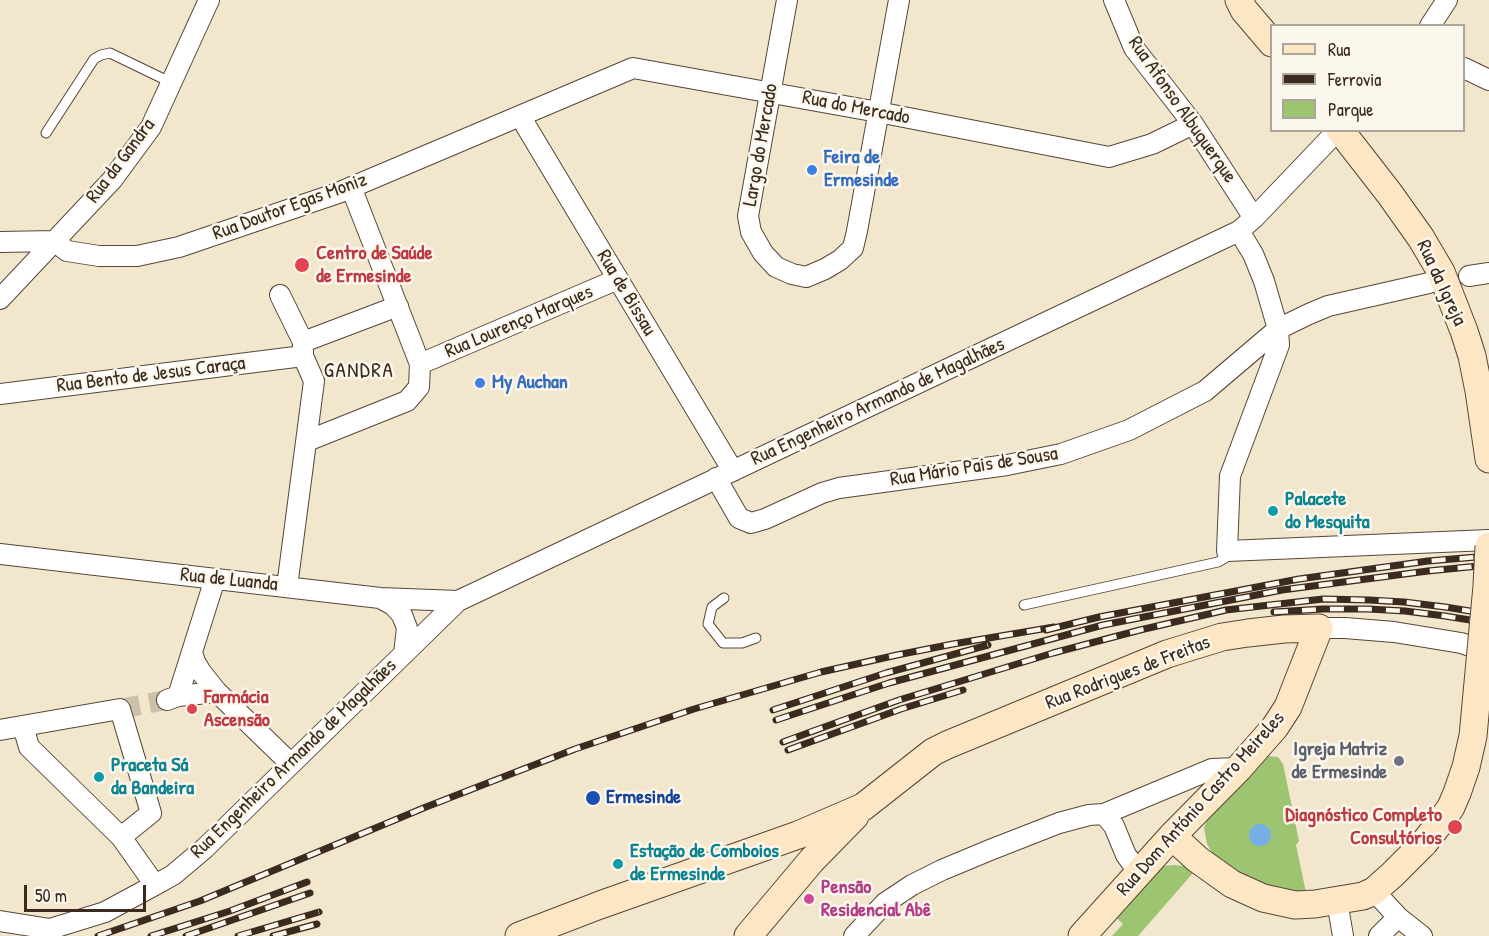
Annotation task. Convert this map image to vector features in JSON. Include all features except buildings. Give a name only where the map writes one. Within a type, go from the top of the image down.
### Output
[{"type":"main road","points":[[1239,0],[1244,10],[1270,42]]},
{"type":"main road","points":[[1251,0],[1270,41]]},
{"type":"main road","points":[[1261,0],[1270,39]]},
{"type":"main road","name":"Rua da Igreja","points":[[1341,132],[1389,193],[1421,238],[1441,272],[1472,356],[1489,459]]},
{"type":"main road","points":[[1172,836],[1197,859],[1232,884],[1263,898],[1295,905],[1363,897],[1374,891],[1393,874],[1424,843],[1442,820],[1458,793],[1466,767],[1473,736],[1489,546]]},
{"type":"main road","name":"Rua Dom António Castro Meireles","points":[[1082,936],[1172,836],[1239,768],[1282,718],[1319,628]]},
{"type":"main road","name":"Rua Rodrigues de Freitas","points":[[748,936],[813,860],[863,807],[928,756],[947,745],[1167,654],[1214,639],[1284,629],[1319,628]]},
{"type":"main road","name":"Rua Rodrigues de Freitas","points":[[519,936],[798,835],[863,807]]},
{"type":"main road","points":[[798,835],[805,838],[809,844],[813,860]]},
{"type":"street","name":"Rua da Gandra","points":[[0,299],[112,180],[151,127],[209,0]]},
{"type":"street","name":"Largo do Mercado","points":[[787,0],[748,216],[751,232],[763,253],[776,267],[806,277],[840,260],[853,248],[899,0]]},
{"type":"street","name":"Rua Afonso Albuquerque","points":[[1114,0],[1134,48],[1193,124],[1254,218]]},
{"type":"street","points":[[1431,24],[1447,0]]},
{"type":"street","name":"Rua do Mercado","points":[[520,116],[633,68],[1109,157],[1152,144],[1193,124]]},
{"type":"street","points":[[1465,68],[1489,80]]},
{"type":"street","name":"Rua Doutor Egas Moniz","points":[[54,241],[67,251],[99,256],[137,256],[179,247],[338,193],[520,116]]},
{"type":"street","name":"Rua de Bissau","points":[[520,116],[618,279],[724,474]]},
{"type":"street","name":"Rua Engenheiro Armando de Magalhães","points":[[0,921],[50,929],[105,912],[173,875],[205,848],[458,601],[1239,231],[1337,132]]},
{"type":"street","points":[[307,441],[407,401],[419,387],[420,364],[351,187]]},
{"type":"street","points":[[1239,231],[1253,254],[1264,281],[1278,329],[1279,345],[1230,477],[1227,550],[1489,540]]},
{"type":"street","points":[[0,242],[54,241]]},
{"type":"street","points":[[1469,276],[1489,273]]},
{"type":"street","name":"Rua Lourenço Marques","points":[[420,364],[618,279]]},
{"type":"street","name":"Rua Mário Pais de Sousa","points":[[724,474],[739,518],[751,523],[839,488],[1007,465],[1061,454],[1129,430],[1205,391],[1278,329],[1328,306],[1429,283]]},
{"type":"street","points":[[280,295],[314,381],[287,587]]},
{"type":"street","name":"Rua Bento de Jesus Caraça","points":[[0,393],[303,349],[398,306]]},
{"type":"street","points":[[1240,362],[1263,386]]},
{"type":"street","name":"Rua de Luanda","points":[[0,554],[380,597],[458,601]]},
{"type":"street","points":[[215,579],[192,652],[172,698],[217,692]]},
{"type":"street","name":"Rua Engenheiro Armando de Magalhães","points":[[380,597],[402,615],[407,628],[404,654]]},
{"type":"street","name":"Rua Rodrigues de Freitas","points":[[1319,628],[1394,632],[1461,643],[1489,652]]},
{"type":"street","points":[[192,652],[201,672],[217,692],[291,764]]},
{"type":"street","points":[[0,730],[120,709],[151,813],[121,837]]},
{"type":"street","points":[[23,726],[29,747],[121,837],[155,885]]},
{"type":"street","points":[[854,936],[885,903],[912,885],[942,870],[1059,823],[1089,815],[1104,814],[1212,769],[1239,768]]},
{"type":"street","points":[[1104,814],[1114,826],[1126,855],[1139,873]]},
{"type":"street","points":[[1374,891],[1398,917],[1422,936]]},
{"type":"street","points":[[1337,901],[1343,936]]},
{"type":"street","points":[[1379,936],[1398,917]]},
{"type":"lane","points":[[46,133],[94,59],[101,54],[110,53],[172,83]]},
{"type":"lane","points":[[1024,605],[1218,562],[1225,558],[1227,550]]},
{"type":"lane","points":[[724,598],[712,607],[708,624],[723,644],[742,643],[756,638]]},
{"type":"green space","points":[[1267,756],[1278,757],[1283,764],[1299,841],[1296,845],[1307,897],[1239,878],[1213,854],[1207,844],[1204,828],[1209,814]]},
{"type":"green space","points":[[1163,866],[1184,866],[1193,873],[1138,936],[1112,936],[1123,924],[1113,915]]},
{"type":"water","points":[[1260,824],[1268,827],[1271,835],[1268,843],[1260,846],[1252,843],[1249,835],[1252,827]]},
{"type":"tunnel","points":[[120,709],[166,700]]},
{"type":"railway","points":[[1046,630],[1099,617],[1299,579],[1428,561],[1489,556]]},
{"type":"railway","points":[[776,720],[889,683],[1103,625],[1282,590],[1489,565]]},
{"type":"railway","points":[[783,742],[899,700],[1053,653],[1226,610],[1323,599],[1404,602],[1489,614]]},
{"type":"railway","points":[[1274,612],[1368,609],[1405,611],[1489,623]]},
{"type":"railway","points":[[98,936],[200,901],[426,807],[575,749],[694,709],[821,672],[953,644],[1054,627]]},
{"type":"railway","points":[[773,710],[886,673],[988,645]]},
{"type":"railway","points":[[788,750],[901,709],[963,690]]},
{"type":"railway","points":[[151,936],[230,911],[307,882]]},
{"type":"railway","points":[[186,936],[310,893]]},
{"type":"railway","points":[[238,936],[319,912]]},
{"type":"railway","points":[[273,936],[317,924]]},
{"type":"place","name":"Feira de Ermesinde","points":[[812,170]]},
{"type":"place","name":"Centro de Saúde de Ermesinde","points":[[302,265]]},
{"type":"place","name":"My Auchan","points":[[480,383]]},
{"type":"place","name":"Palacete do Mesquita","points":[[1273,511]]},
{"type":"place","name":"Farmácia Ascensão","points":[[192,709]]},
{"type":"place","name":"Igreja Matriz de Ermesinde","points":[[1399,761]]},
{"type":"place","name":"Praceta Sá da Bandeira","points":[[99,777]]},
{"type":"place","name":"Ermesinde","points":[[593,798]]},
{"type":"place","name":"Diagnóstico Completo Consultórios","points":[[1455,827]]},
{"type":"place","name":"Estação de Comboios de Ermesinde","points":[[618,864]]},
{"type":"place","name":"Pensão Residencial Abê","points":[[809,899]]},
{"type":"district","name":"GANDRA","points":[[359,371]]}]
